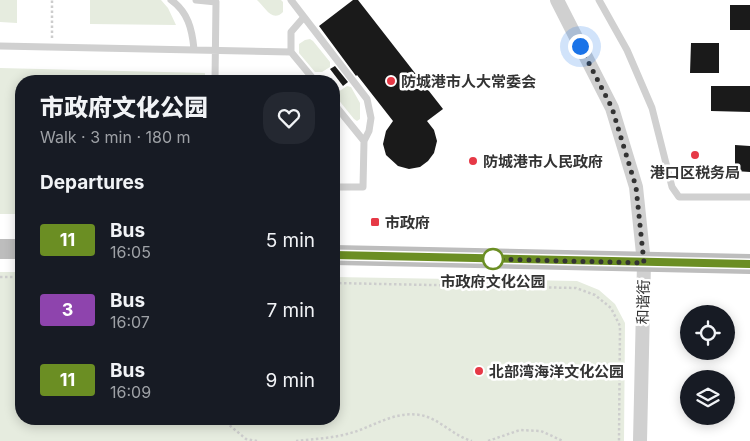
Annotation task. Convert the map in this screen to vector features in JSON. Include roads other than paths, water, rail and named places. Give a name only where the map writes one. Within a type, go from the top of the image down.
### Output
[{"type":"main road","points":[[0,249],[15,249]]},
{"type":"main road","points":[[340,255],[750,264]]},
{"type":"street","name":"和谐街","points":[[557,0],[612,108],[636,187],[644,263],[640,441]]},
{"type":"lane","points":[[171,0],[181,7],[192,31],[194,49]]},
{"type":"lane","points":[[196,0],[216,2],[215,75]]},
{"type":"lane","points":[[291,0],[367,99],[371,118],[369,131],[364,141],[363,188],[340,187]]},
{"type":"lane","points":[[599,0],[627,50],[652,108],[672,187],[679,196],[750,197]]},
{"type":"lane","points":[[304,17],[291,32],[291,52],[310,75]]},
{"type":"lane","points":[[0,46],[291,52]]},
{"type":"lane","points":[[340,111],[364,141]]},
{"type":"place","name":"防城港市人大常委会","points":[[391,81]]},
{"type":"place","name":"港口区税务局","points":[[695,155]]},
{"type":"place","name":"防城港市人民政府","points":[[473,161]]},
{"type":"place","name":"市政府","points":[[375,222]]},
{"type":"place","name":"市政府文化公园","points":[[493,259]]},
{"type":"place","name":"北部湾海洋文化公园","points":[[479,371]]}]
